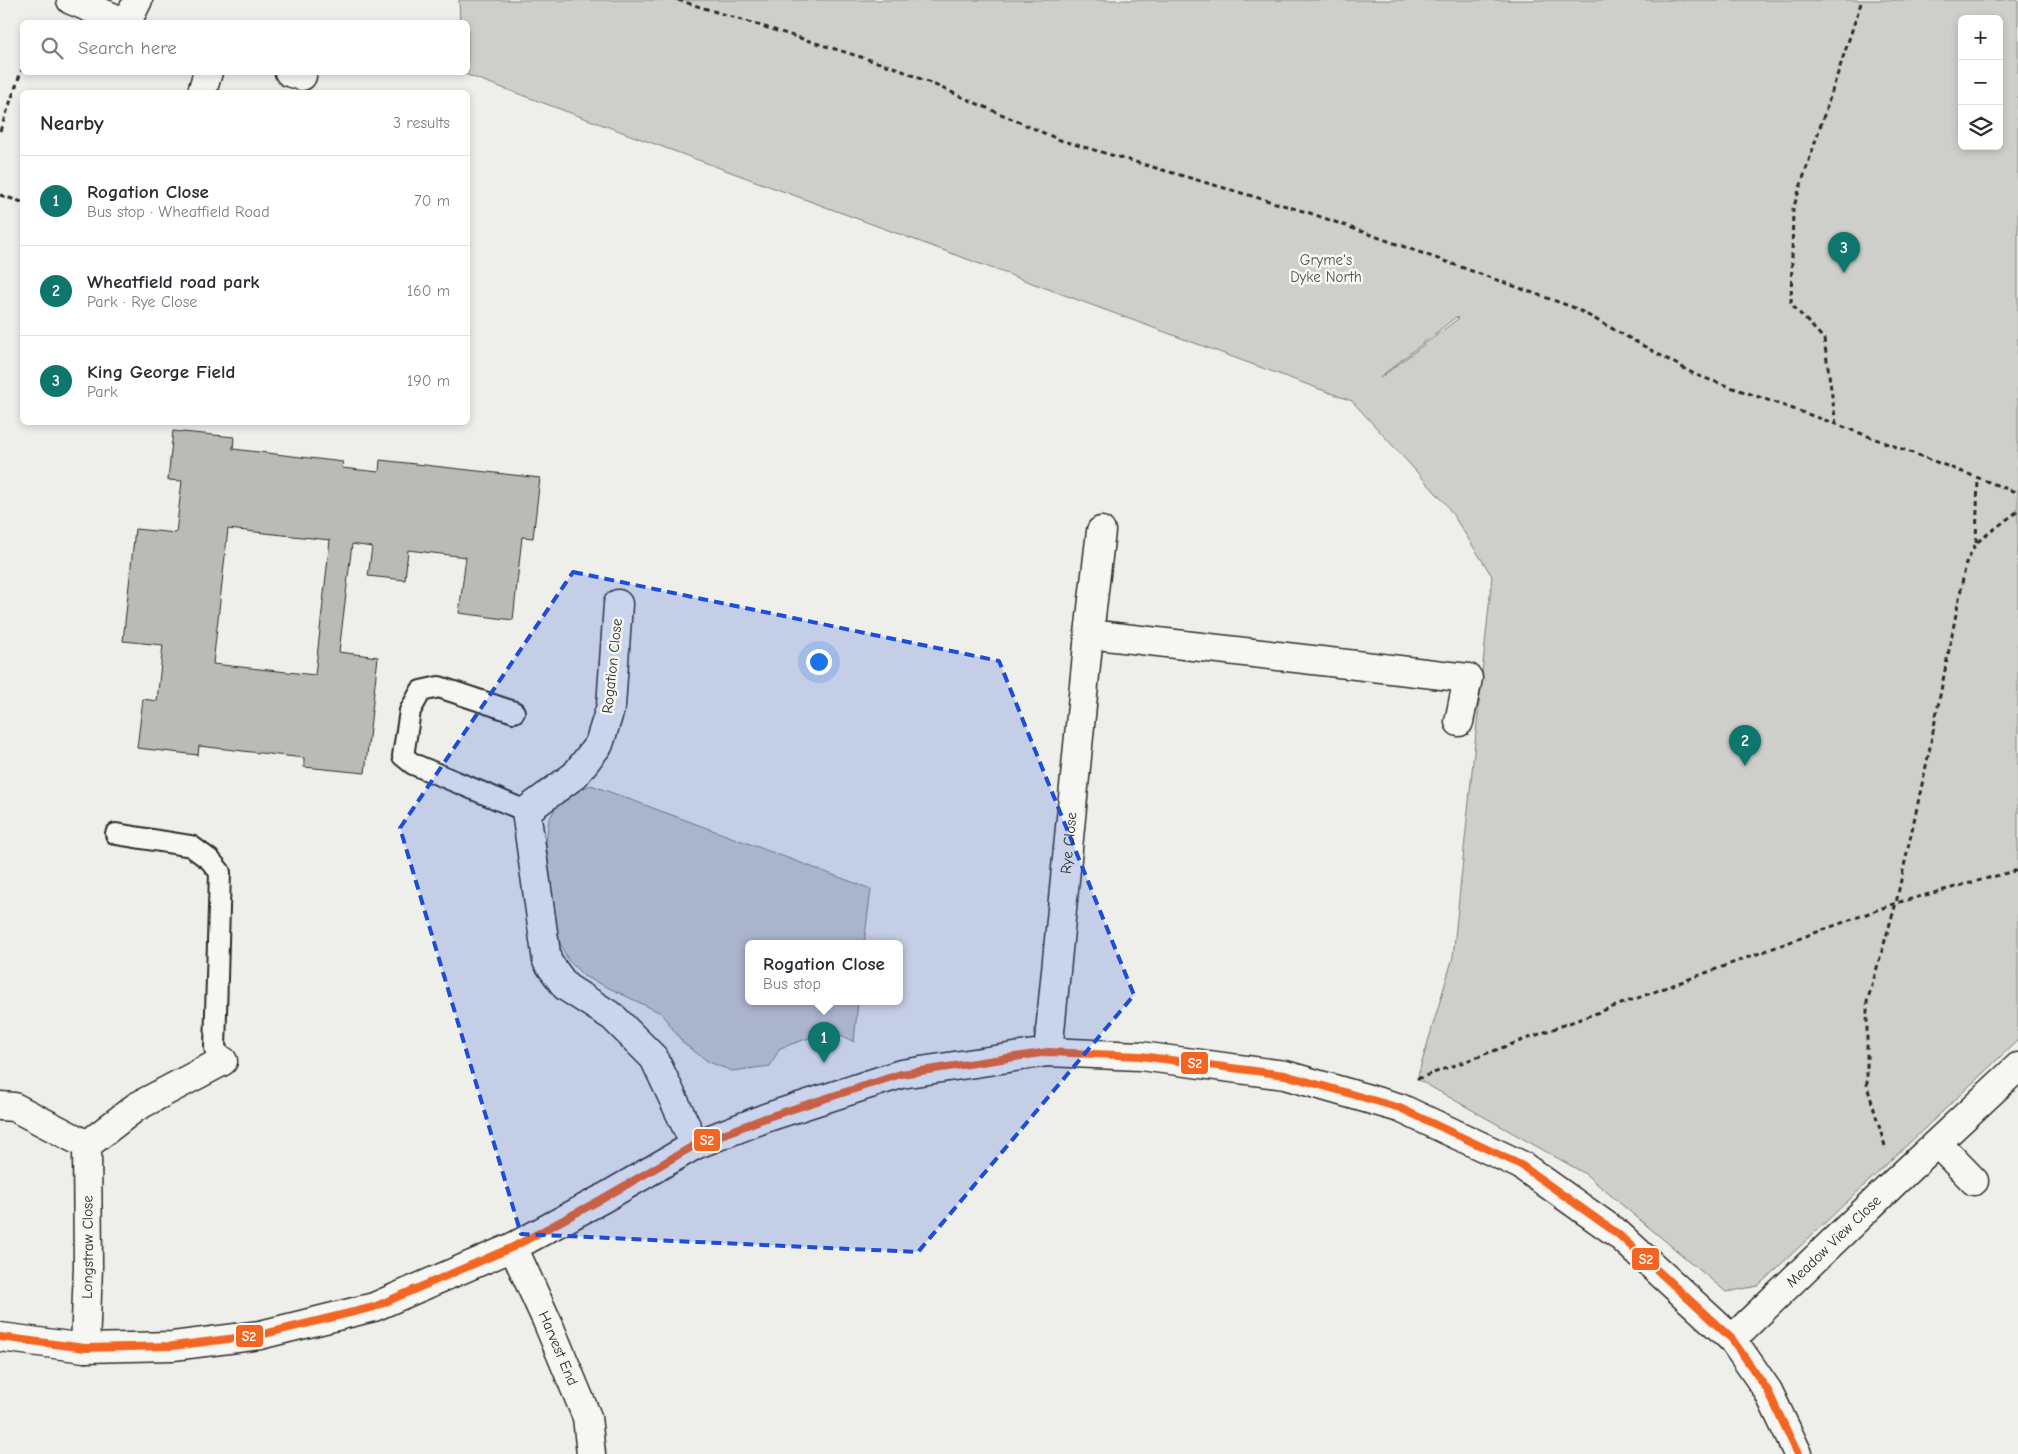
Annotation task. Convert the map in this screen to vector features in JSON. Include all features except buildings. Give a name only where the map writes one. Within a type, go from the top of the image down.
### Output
[{"type":"street","points":[[71,0],[121,20]]},
{"type":"street","points":[[127,20],[138,0]]},
{"type":"street","points":[[203,90],[207,75]]},
{"type":"street","name":"Rye Close","points":[[1048,1052],[1089,634],[1101,531]]},
{"type":"street","name":"Rogation Close","points":[[526,810],[575,775],[599,744],[611,706],[618,604]]},
{"type":"street","points":[[1089,634],[1468,678],[1459,722]]},
{"type":"street","points":[[526,810],[547,961],[566,987],[613,1017],[654,1058],[694,1144]]},
{"type":"street","points":[[0,1337],[85,1348],[173,1346],[260,1335],[374,1307],[513,1246],[602,1200],[694,1144],[768,1117],[901,1074],[1048,1052],[1140,1056],[1285,1075],[1400,1108],[1521,1165],[1618,1234],[1732,1340],[1768,1391],[1798,1454]]},
{"type":"street","points":[[0,1106],[14,1107],[87,1145],[136,1106],[223,1060]]},
{"type":"street","name":"Meadow View Close","points":[[1732,1340],[1896,1181],[1938,1144],[2018,1067]]},
{"type":"street","points":[[1938,1144],[1974,1181]]},
{"type":"street","name":"Longstraw Close","points":[[85,1348],[88,1266],[87,1145]]},
{"type":"street","name":"Harvest End","points":[[513,1246],[547,1320],[587,1417],[591,1454]]},
{"type":"lane","points":[[514,712],[439,687],[421,691],[410,711],[403,756],[413,764],[526,810]]},
{"type":"lane","points":[[116,834],[191,846],[210,860],[220,872],[214,1048],[223,1060]]},
{"type":"path","points":[[678,0],[896,68],[1060,140],[1310,213],[1575,308],[1696,375],[1836,424],[2018,493]]},
{"type":"path","points":[[1836,424],[1824,338],[1791,304],[1793,209],[1862,0]]},
{"type":"path","points":[[0,131],[20,75]]},
{"type":"path","points":[[0,195],[20,201]]},
{"type":"path","points":[[1896,1181],[1867,1086],[1867,1002],[1896,902],[1928,757],[1966,563],[1976,542],[1978,478]]},
{"type":"path","points":[[1976,542],[2018,511]]},
{"type":"path","points":[[1400,1108],[1417,1079],[1896,902],[2018,870]]},
{"type":"highlighted area","points":[[573,572],[999,661],[1134,995],[918,1252],[521,1234],[400,828]]},
{"type":"green space","name":"Gryme's Dyke North","points":[[459,0],[2018,0],[2018,1040],[1758,1286],[1726,1292],[1584,1173],[1417,1079],[1453,957],[1492,576],[1446,504],[1352,401],[467,75],[470,75],[470,20],[460,20]],"holes":[[[1456,317],[1459,318],[1380,378]]]},
{"type":"green space","points":[[591,785],[871,889],[865,940],[745,940],[745,1005],[858,1005],[854,1042],[832,1030],[780,1048],[770,1066],[732,1071],[709,1062],[684,1044],[661,1013],[584,976],[568,960],[557,936],[546,842],[549,820],[557,805],[570,794]]},
{"type":"transit line","name":"S2","points":[[0,1337],[85,1348],[173,1346],[260,1335],[374,1307],[513,1247],[602,1199],[695,1145],[768,1117],[901,1074],[1048,1052],[1140,1056],[1285,1075],[1400,1108],[1521,1165],[1618,1234],[1732,1339],[1768,1391],[1798,1454]]},
{"type":"place","name":"King George Field","points":[[1844,273]]},
{"type":"place","name":"Wheatfield road park","points":[[1745,766]]},
{"type":"place","name":"Rogation Close","points":[[824,1063]]}]
